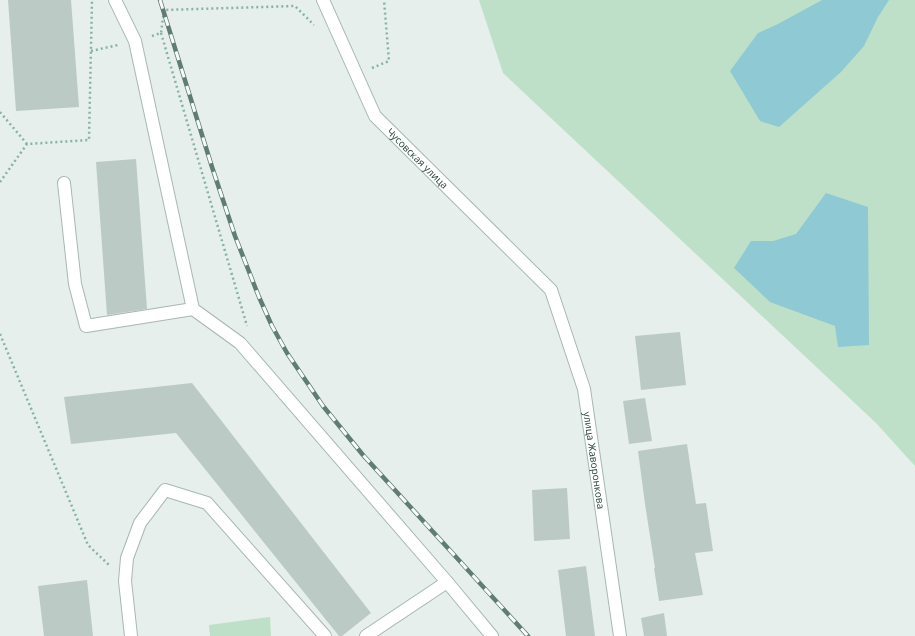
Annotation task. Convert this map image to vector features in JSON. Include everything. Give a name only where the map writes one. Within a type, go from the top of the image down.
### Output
[{"type":"street","points":[[115,0],[135,41],[193,309],[240,343],[492,636]]},
{"type":"street","name":"Чусовская улица","points":[[323,0],[375,116],[551,290]]},
{"type":"street","points":[[64,183],[75,284],[86,326],[193,309]]},
{"type":"street","name":"улица Жаворонкова","points":[[551,290],[584,389],[620,636]]},
{"type":"street","points":[[131,636],[125,580],[126,558],[140,523],[165,490],[207,503],[325,636]]},
{"type":"street","points":[[366,636],[447,582]]},
{"type":"path","points":[[27,144],[89,140],[92,0]]},
{"type":"path","points":[[357,75],[389,61],[384,0]]},
{"type":"path","points":[[248,328],[161,33],[164,10],[295,6],[313,24],[316,30]]},
{"type":"path","points":[[91,51],[135,41],[161,33]]},
{"type":"path","points":[[0,112],[27,144]]},
{"type":"path","points":[[0,182],[27,144]]},
{"type":"path","points":[[0,334],[88,545],[125,580]]},
{"type":"green space","points":[[479,0],[915,0],[915,466],[876,423],[503,73]]},
{"type":"green space","points":[[270,617],[271,636],[210,636],[209,625]]},
{"type":"water","points":[[822,0],[889,0],[878,17],[864,46],[841,72],[779,127],[760,121],[730,71],[758,33]]},
{"type":"water","points":[[826,193],[868,207],[869,345],[838,347],[835,326],[770,302],[734,268],[751,241],[773,241],[796,234]]},
{"type":"building","points":[[8,0],[71,0],[79,107],[16,111]]},
{"type":"building","points":[[136,159],[147,309],[107,315],[96,162]]},
{"type":"building","points":[[680,332],[686,385],[641,390],[635,336]]},
{"type":"building","points":[[192,383],[371,613],[342,636],[339,636],[176,433],[71,444],[64,397]]},
{"type":"building","points":[[645,398],[652,441],[629,444],[623,401]]},
{"type":"building","points":[[687,444],[696,504],[706,503],[713,551],[695,553],[703,595],[659,601],[638,451]]},
{"type":"building","points":[[567,488],[570,539],[534,541],[532,490]]},
{"type":"building","points":[[586,566],[595,636],[566,636],[558,570]]},
{"type":"building","points":[[87,580],[93,636],[44,636],[38,586]]},
{"type":"building","points":[[664,613],[667,636],[644,636],[641,618]]},
{"type":"railway","points":[[160,0],[235,236],[259,297],[272,326],[287,353],[323,406],[363,455],[528,636]]}]
